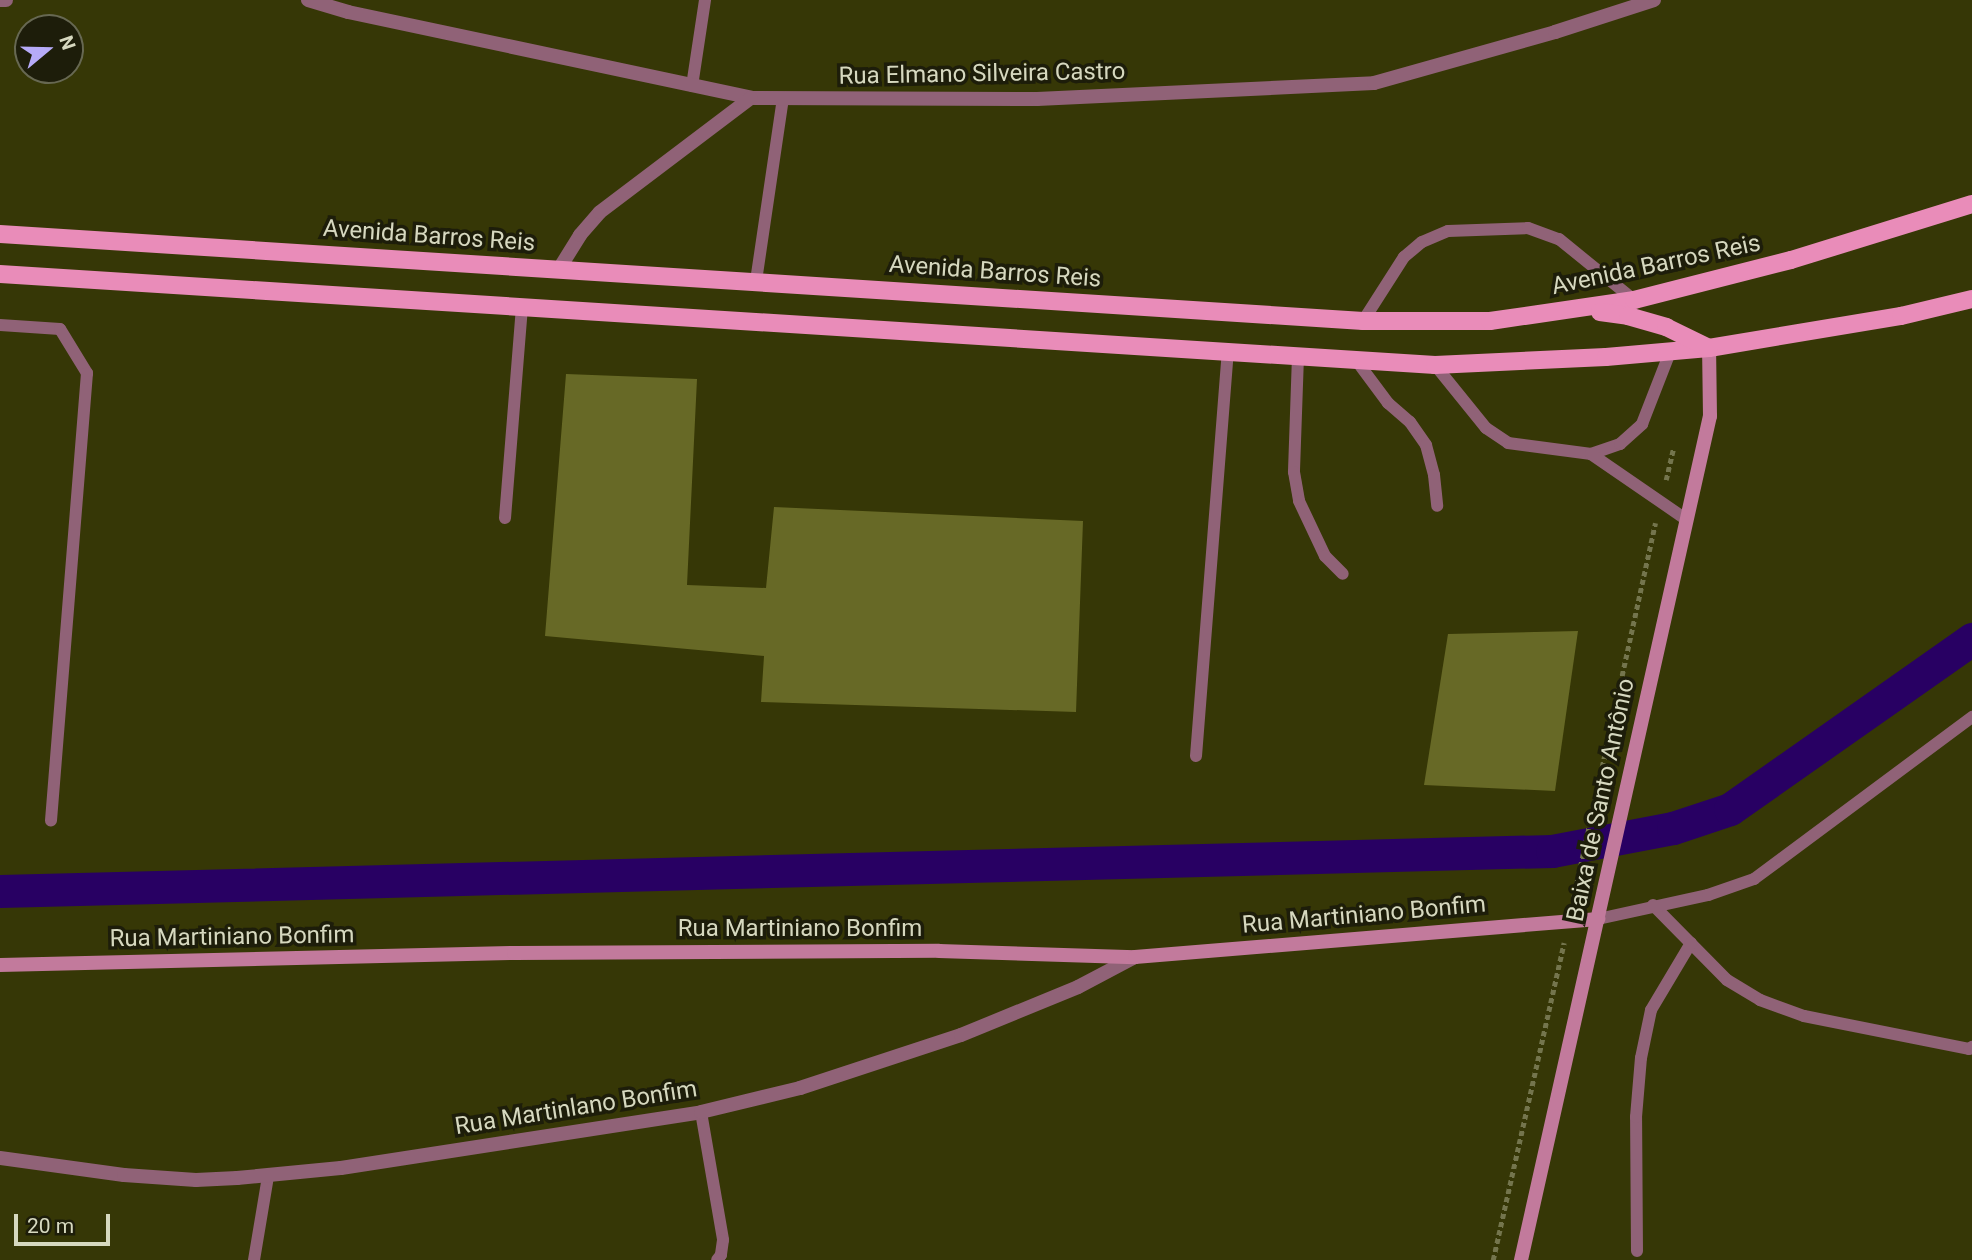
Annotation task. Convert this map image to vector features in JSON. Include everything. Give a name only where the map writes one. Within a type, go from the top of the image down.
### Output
[{"type":"main road","name":"Avenida Barros Reis","points":[[0,234],[1363,321],[1490,321],[1634,300],[1791,260],[1972,204]]},
{"type":"main road","points":[[0,274],[1434,365],[1709,348],[1901,316],[1972,299]]},
{"type":"main road","points":[[1584,309],[1653,323],[1709,348]]},
{"type":"street","points":[[0,0],[6,0]]},
{"type":"street","name":"Rua Elmano Silveira Castro","points":[[308,0],[362,15],[692,86],[751,98],[783,99],[1037,99],[1374,83],[1555,32],[1654,0]]},
{"type":"street","points":[[559,269],[580,235],[600,212],[751,98]]},
{"type":"street","name":"Baixa de Santo Antônio","points":[[1521,1260],[1710,416],[1709,348]]},
{"type":"street","name":"Rua Martiniano Bonfim","points":[[0,965],[528,953],[939,951],[1135,957],[1598,919]]},
{"type":"street","name":"Rua Martinlano Bonfim","points":[[0,1158],[197,1181],[355,1166],[701,1112],[800,1088],[950,1039],[1078,986],[1135,957]]},
{"type":"lane","points":[[692,86],[705,0]]},
{"type":"lane","points":[[756,281],[783,99]]},
{"type":"lane","points":[[1363,321],[1404,257],[1422,242],[1448,230],[1528,228],[1559,239],[1634,300]]},
{"type":"lane","points":[[505,518],[522,307]]},
{"type":"lane","points":[[0,325],[60,329],[87,373],[51,821]]},
{"type":"lane","points":[[1196,756],[1228,352]]},
{"type":"lane","points":[[1434,365],[1486,428],[1508,443],[1591,454],[1620,444],[1642,424],[1670,352]]},
{"type":"lane","points":[[1298,356],[1294,472],[1299,501],[1325,556],[1343,574]]},
{"type":"lane","points":[[1356,360],[1388,402],[1410,422],[1426,445],[1434,475],[1437,506]]},
{"type":"lane","points":[[1591,454],[1660,504],[1687,520]]},
{"type":"lane","points":[[1598,919],[1708,895],[1754,879],[1972,717]]},
{"type":"lane","points":[[1653,905],[1727,979],[1760,1000],[1804,1016],[1972,1048]]},
{"type":"lane","points":[[1637,1251],[1636,1117],[1641,1058],[1651,1010],[1691,943]]},
{"type":"lane","points":[[701,1112],[723,1240],[721,1255],[717,1260]]},
{"type":"lane","points":[[254,1260],[268,1176]]},
{"type":"path","points":[[1493,1260],[1674,450]]},
{"type":"building","points":[[566,374],[697,379],[687,585],[766,588],[774,507],[1083,521],[1076,712],[761,702],[764,656],[545,636]]},
{"type":"building","points":[[1578,631],[1555,791],[1424,785],[1448,634]]},
{"type":"waterway","points":[[0,891],[1552,851],[1673,828],[1730,809],[1972,639]]}]
